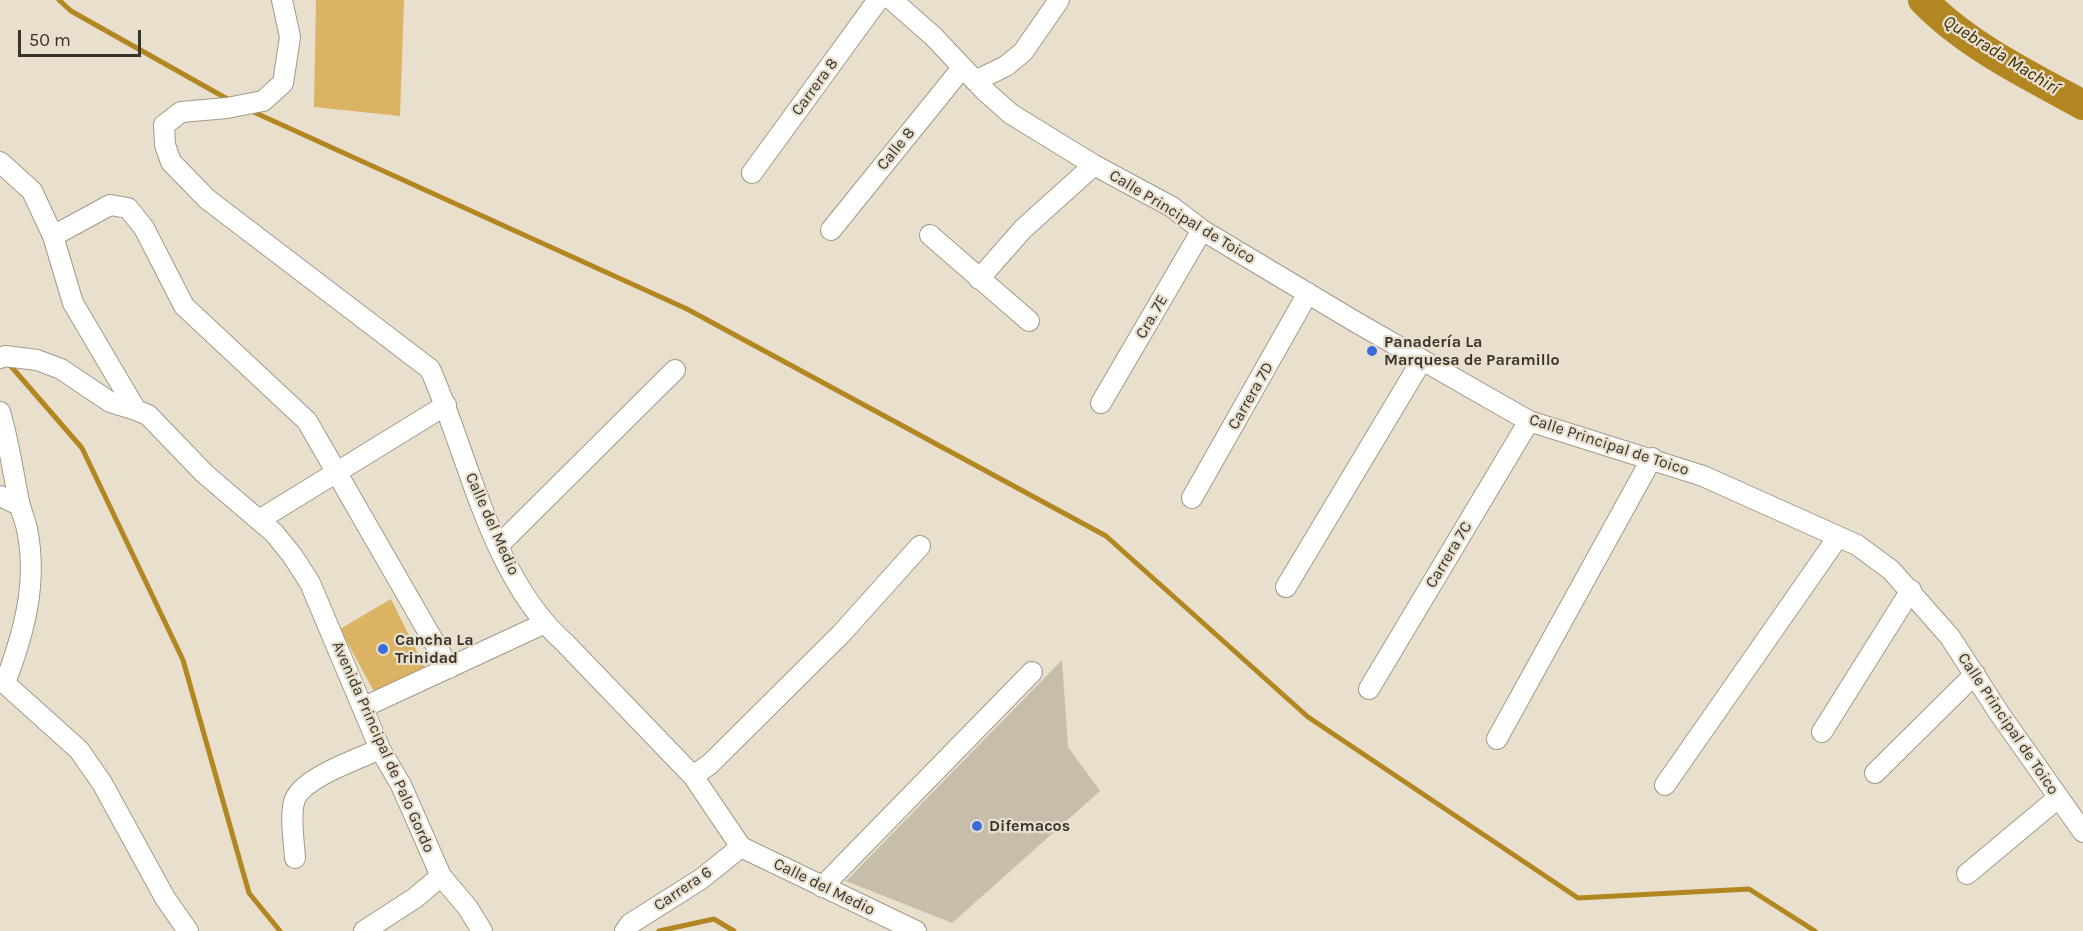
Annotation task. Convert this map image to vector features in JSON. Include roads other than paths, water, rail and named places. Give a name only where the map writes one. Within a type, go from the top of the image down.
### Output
[{"type":"street","name":"Calle del Medio","points":[[282,0],[290,37],[283,83],[263,101],[181,111],[164,125],[165,145],[171,162],[207,199],[430,369],[446,405],[472,487],[499,545],[543,624],[565,643],[693,777],[741,847],[916,931]]},
{"type":"street","name":"Carrera 8","points":[[752,173],[878,0]]},
{"type":"street","name":"Calle Principal de Toico","points":[[892,0],[912,7],[968,74],[1011,114],[1094,165],[1172,207],[1202,230],[1308,293],[1529,421],[1704,476],[1857,545],[1891,570],[1950,637],[2083,832]]},
{"type":"street","name":"Calle 8","points":[[831,230],[968,74],[1006,66],[1023,52],[1059,0]]},
{"type":"street","name":"Avenida Principal de Palo Gordo","points":[[0,162],[32,191],[53,236],[73,303],[136,410],[148,415],[205,474],[259,520],[292,555],[310,583],[380,750],[400,785],[441,876],[468,908],[482,931]]},
{"type":"street","points":[[979,279],[1023,229],[1094,165]]},
{"type":"street","points":[[53,236],[110,205],[128,208],[144,228],[184,306],[307,421],[449,668]]},
{"type":"street","name":"Cra. 7E","points":[[1101,403],[1202,230]]},
{"type":"street","points":[[930,235],[1029,321]]},
{"type":"street","name":"Carrera 7D","points":[[1192,498],[1308,293]]},
{"type":"street","points":[[0,358],[5,356],[45,363],[61,369],[110,402],[136,410]]},
{"type":"street","points":[[1286,587],[1422,360]]},
{"type":"street","points":[[499,545],[675,370]]},
{"type":"street","points":[[259,520],[446,405]]},
{"type":"street","points":[[0,412],[9,444],[19,505],[30,549],[30,588],[23,636],[3,681],[79,750],[102,783],[165,898],[188,931]]},
{"type":"street","name":"Carrera 7C","points":[[1369,689],[1529,421]]},
{"type":"street","points":[[1497,739],[1652,458]]},
{"type":"street","points":[[0,496],[19,505]]},
{"type":"street","points":[[1665,785],[1838,537]]},
{"type":"street","points":[[693,777],[710,764],[841,634],[920,546]]},
{"type":"street","points":[[1822,732],[1911,590]]},
{"type":"street","points":[[364,708],[543,624]]},
{"type":"street","points":[[822,887],[1032,672]]},
{"type":"street","points":[[1875,773],[1975,674]]},
{"type":"street","points":[[295,858],[293,803],[299,791],[311,781],[380,750]]},
{"type":"street","points":[[1967,874],[2058,798]]},
{"type":"street","name":"Carrera 6","points":[[626,931],[630,924],[701,879],[741,847]]},
{"type":"street","points":[[364,931],[415,898],[441,876]]},
{"type":"waterway","points":[[59,0],[71,11],[231,101]]},
{"type":"waterway","name":"Quebrada Machirí","points":[[1923,0],[1958,31],[1978,45],[2083,105]]},
{"type":"waterway","points":[[247,109],[687,309],[1106,536],[1308,717],[1578,898],[1749,889],[1815,931]]},
{"type":"waterway","points":[[9,364],[82,448],[183,660],[249,893],[280,931]]},
{"type":"waterway","points":[[659,931],[714,919],[734,931]]},
{"type":"place","name":"Panadería La Marquesa de Paramillo","points":[[1372,351]]},
{"type":"place","name":"Cancha La Trinidad","points":[[383,649]]},
{"type":"place","name":"Difemacos","points":[[977,826]]}]
